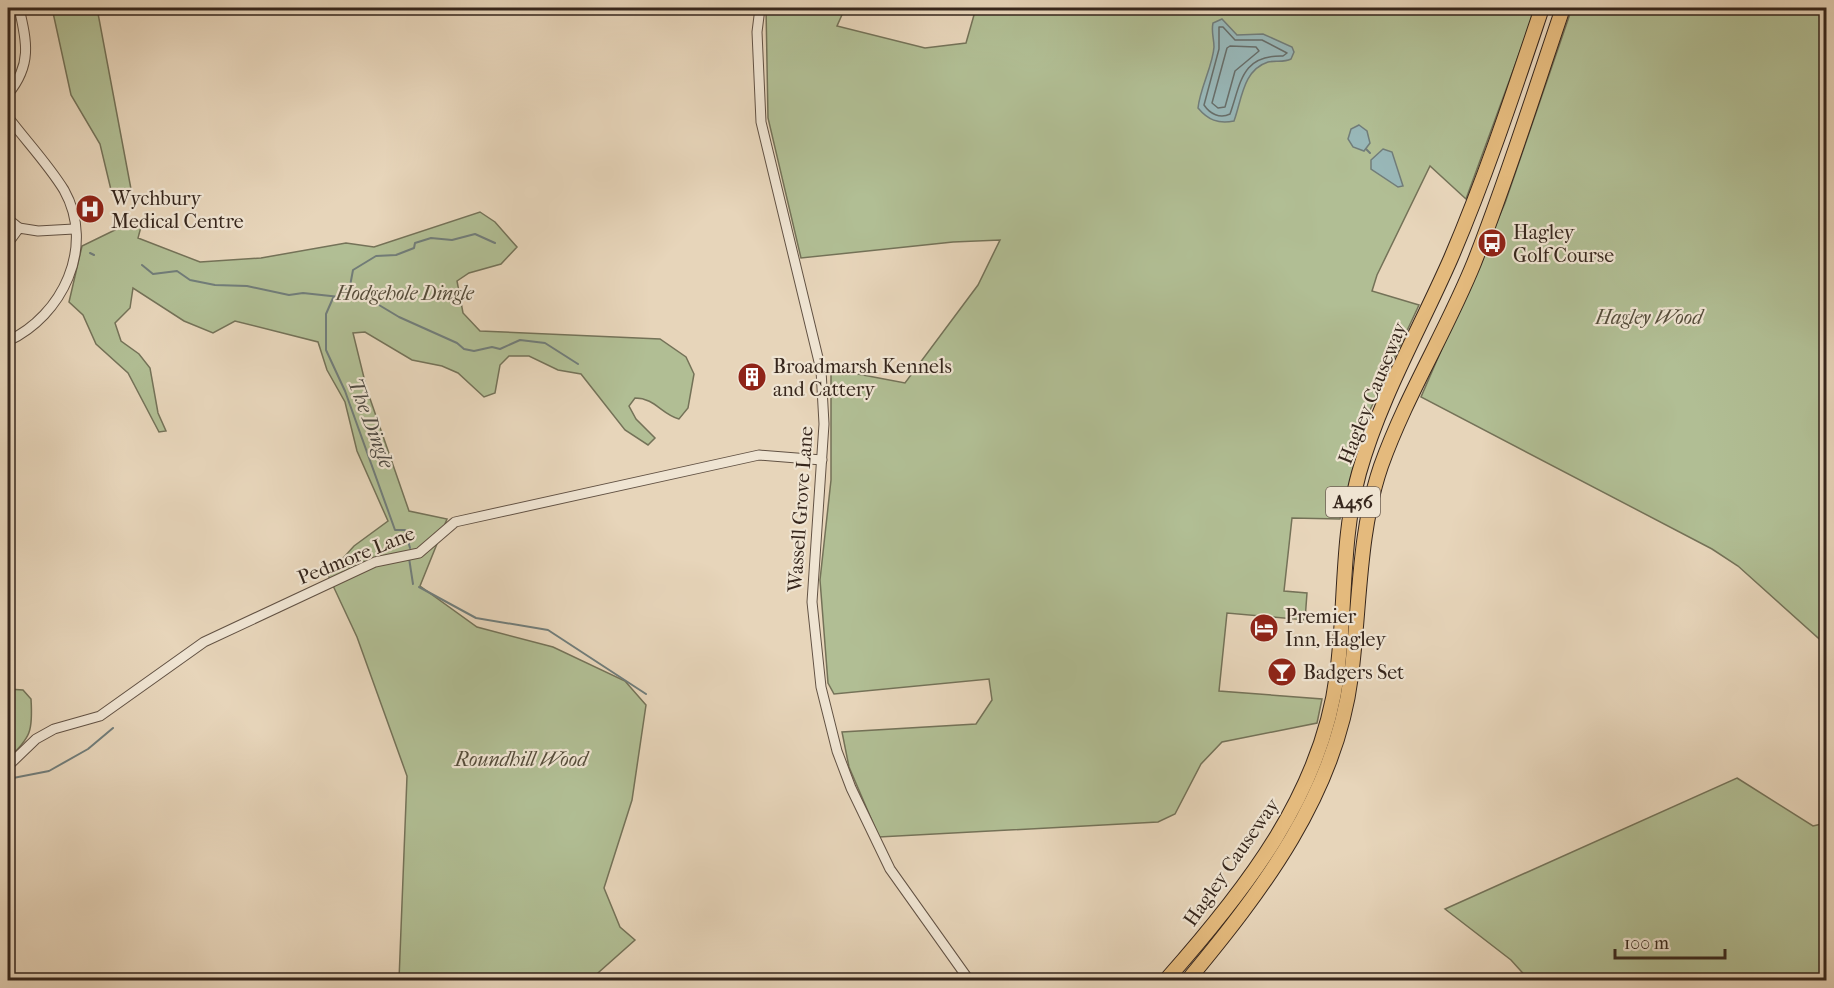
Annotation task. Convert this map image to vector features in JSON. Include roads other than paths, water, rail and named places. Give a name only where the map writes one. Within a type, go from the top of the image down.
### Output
[{"type":"highway","name":"Hagley Causeway","points":[[1166,981],[1215,921],[1274,841],[1307,781],[1322,747],[1337,675],[1349,516],[1359,472],[1382,408],[1447,265],[1477,192],[1542,8]]},
{"type":"highway","name":"Hagley Causeway","points":[[1188,981],[1268,875],[1311,806],[1324,779],[1342,723],[1351,677],[1361,570],[1380,469],[1416,382],[1473,265],[1563,8]]},
{"type":"street","points":[[8,94],[20,79],[24,59],[25,34],[19,8]]},
{"type":"street","name":"Wassell Grove Lane","points":[[760,8],[757,32],[761,122],[821,370],[824,424],[812,602],[821,687],[837,752],[851,788],[890,869],[969,981]]},
{"type":"street","points":[[8,117],[11,128],[65,192],[74,229],[74,258],[62,292],[39,322],[25,333],[8,341]]},
{"type":"street","points":[[8,219],[19,228],[38,231],[74,229]]},
{"type":"street","points":[[8,243],[19,228]]},
{"type":"street","name":"Pedmore Lane","points":[[8,766],[36,739],[54,729],[100,716],[204,642],[375,562],[419,553],[455,522],[759,455],[822,460]]},
{"type":"water","points":[[1222,19],[1237,35],[1263,34],[1292,47],[1294,52],[1291,59],[1268,62],[1253,72],[1248,78],[1234,121],[1228,122],[1214,120],[1198,108],[1213,54],[1213,23]]},
{"type":"water","points":[[1359,125],[1367,131],[1370,143],[1364,151],[1353,147],[1348,139],[1351,129]]},
{"type":"water","points":[[1383,149],[1392,152],[1403,186],[1398,187],[1371,169],[1371,160]]},
{"type":"waterway","points":[[1366,149],[1370,153]]},
{"type":"waterway","name":"The Dingle","points":[[142,265],[153,274],[177,271],[190,280],[215,285],[247,286],[289,295],[303,293],[340,297],[350,286],[353,270],[376,256],[396,255],[414,248],[415,243],[431,238],[452,240],[475,234],[495,243]]},
{"type":"waterway","name":"The Dingle","points":[[90,253],[94,255]]},
{"type":"waterway","points":[[346,294],[364,296],[399,317],[457,343],[464,349],[474,351],[492,347],[500,349],[520,340],[545,343],[578,364]]},
{"type":"waterway","name":"The Dingle","points":[[333,298],[326,314],[326,350],[345,391],[395,530],[405,530],[410,548]]},
{"type":"waterway","name":"The Dingle","points":[[409,558],[413,584]]},
{"type":"waterway","name":"The Dingle","points":[[419,587],[476,618],[548,630],[646,694]]},
{"type":"waterway","points":[[8,779],[49,771],[88,749],[113,728]]},
{"type":"place","name":"Wychbury Medical Centre","points":[[90,209]]},
{"type":"place","name":"Hagley Golf Course","points":[[1492,243]]},
{"type":"place","name":"Broadmarsh Kennels and Cattery","points":[[752,377]]},
{"type":"place","name":"Premier Inn, Hagley","points":[[1264,628]]},
{"type":"place","name":"Badgers Set","points":[[1282,672]]},
{"type":"park label","name":"Hodgehole Dingle","points":[[405,293]]},
{"type":"park label","name":"Hagley Wood","points":[[1649,317]]},
{"type":"park label","name":"Roundhill Wood","points":[[521,759]]}]
